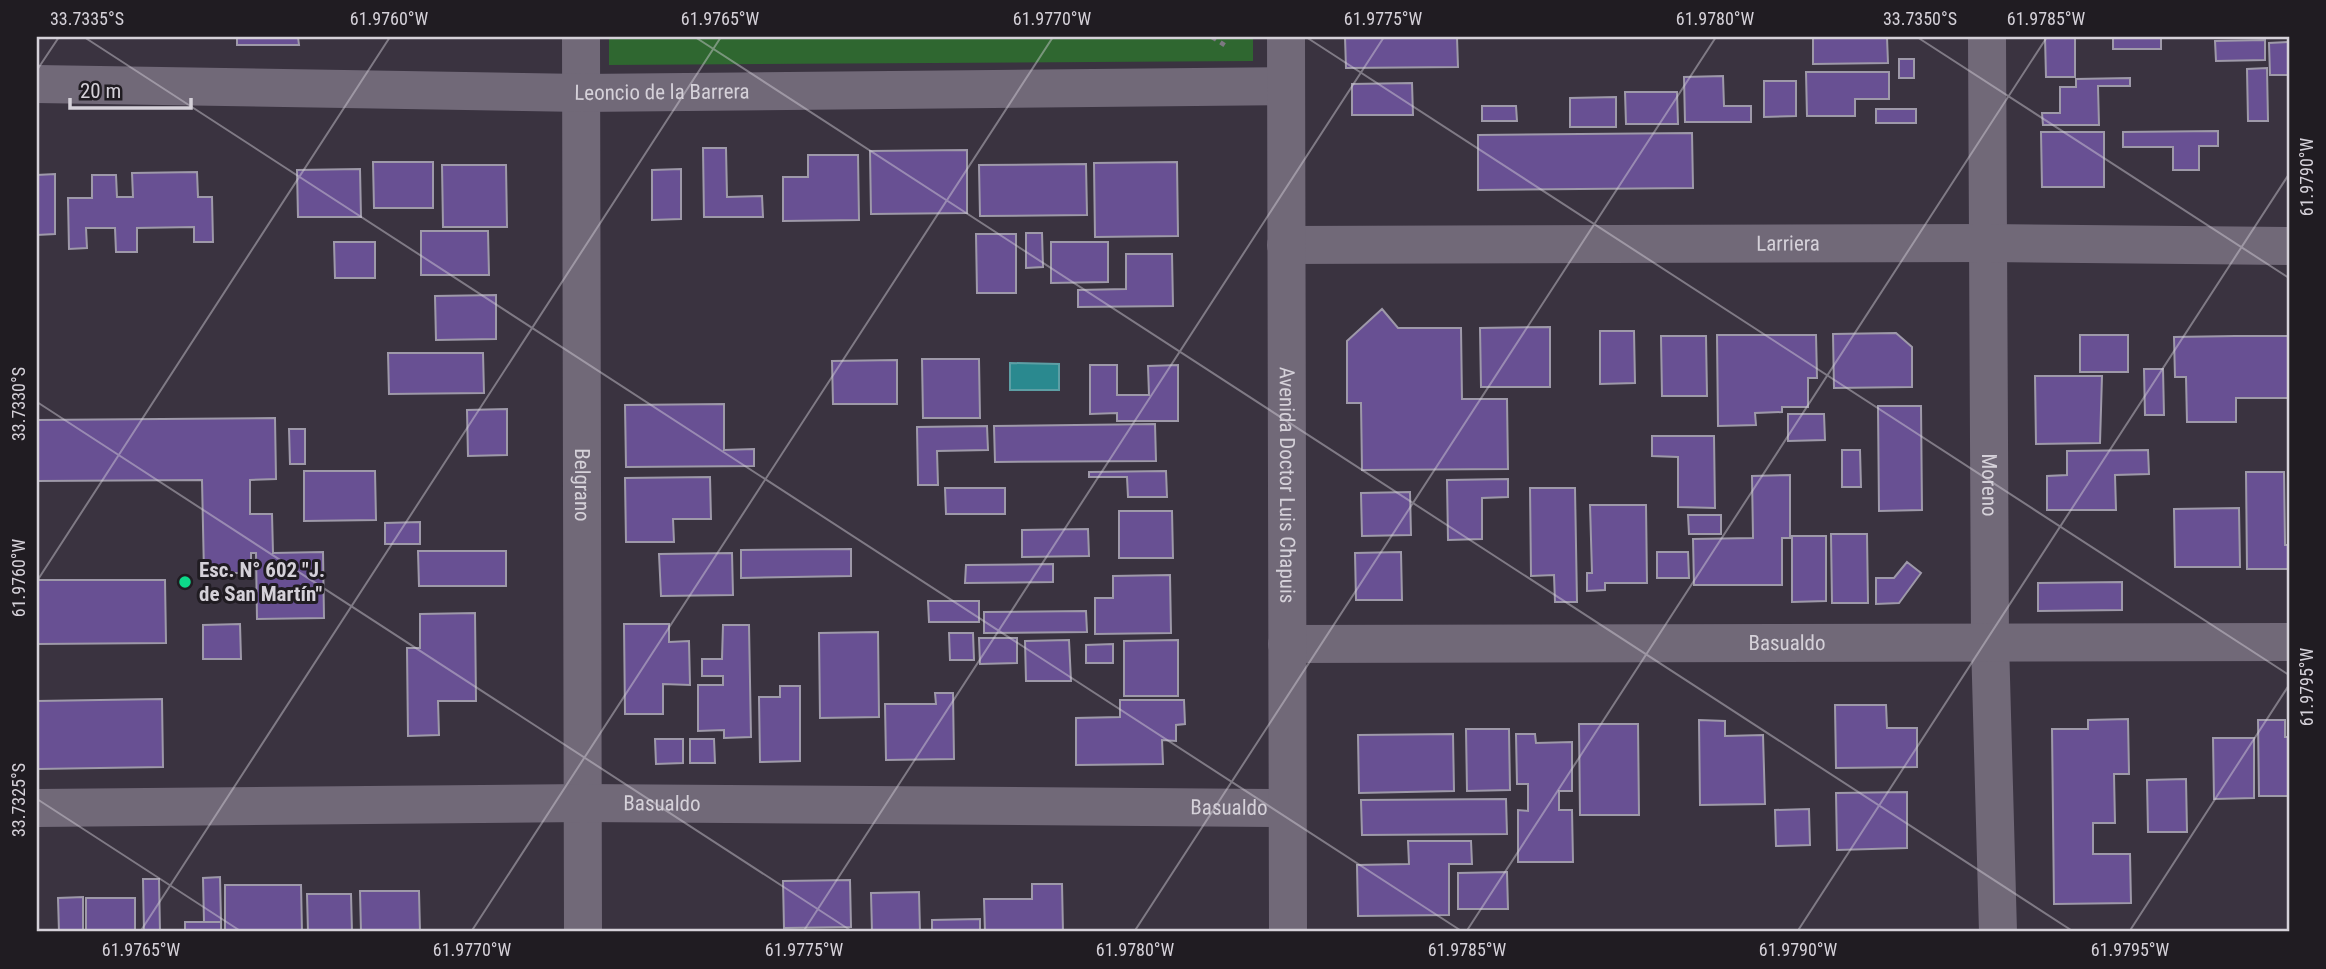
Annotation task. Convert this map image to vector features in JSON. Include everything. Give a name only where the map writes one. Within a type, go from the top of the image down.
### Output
[{"type":"street","name":"Belgrano","points":[[582,37],[583,932]]},
{"type":"street","name":"Avenida Doctor Luis Chapuis","points":[[1286,37],[1288,932]]},
{"type":"street","name":"Moreno","points":[[1987,37],[1990,642],[1998,932]]},
{"type":"street","name":"Leoncio de la Barrera","points":[[37,84],[582,93],[1286,86]]},
{"type":"street","name":"Larriera","points":[[1286,244],[1988,243],[2289,246]]},
{"type":"street","name":"Basualdo","points":[[1287,644],[2289,642]]},
{"type":"street","name":"Basualdo","points":[[37,807],[583,803],[1287,808]]},
{"type":"green space","points":[[609,37],[1253,37],[1253,61],[609,65]]},
{"type":"water","points":[[1010,363],[1059,364],[1059,390],[1010,390]]},
{"type":"building","points":[[237,37],[298,37],[299,45],[237,45]]},
{"type":"building","points":[[1345,37],[1457,37],[1458,67],[1346,68]]},
{"type":"building","points":[[1813,37],[1887,37],[1888,63],[1813,64]]},
{"type":"building","points":[[2045,37],[2075,37],[2075,77],[2046,77]]},
{"type":"building","points":[[2113,37],[2161,37],[2161,49],[2113,49]]},
{"type":"building","points":[[2265,40],[2265,60],[2216,61],[2215,41]]},
{"type":"building","points":[[2289,42],[2289,75],[2270,75],[2269,43]]},
{"type":"building","points":[[1899,59],[1914,59],[1914,78],[1899,78]]},
{"type":"building","points":[[2267,68],[2268,121],[2248,121],[2247,69]]},
{"type":"building","points":[[1806,72],[1889,72],[1889,99],[1855,99],[1855,116],[1807,116]]},
{"type":"building","points":[[1723,76],[1724,106],[1751,106],[1751,122],[1685,122],[1684,77]]},
{"type":"building","points":[[2130,78],[2130,86],[2098,86],[2099,125],[2043,125],[2042,113],[2060,113],[2060,87],[2076,87],[2076,79]]},
{"type":"building","points":[[1764,81],[1796,81],[1796,116],[1764,117]]},
{"type":"building","points":[[1412,83],[1413,115],[1352,115],[1352,84]]},
{"type":"building","points":[[1625,92],[1677,92],[1678,124],[1626,124]]},
{"type":"building","points":[[1616,97],[1616,127],[1570,127],[1570,98]]},
{"type":"building","points":[[1482,106],[1516,106],[1517,121],[1482,121]]},
{"type":"building","points":[[1876,109],[1916,109],[1916,123],[1876,123]]},
{"type":"building","points":[[2218,131],[2218,146],[2199,146],[2199,170],[2173,170],[2173,147],[2123,147],[2123,132]]},
{"type":"building","points":[[2041,132],[2104,132],[2104,187],[2042,187]]},
{"type":"building","points":[[1692,133],[1693,188],[1478,190],[1478,135]]},
{"type":"building","points":[[703,148],[726,148],[727,197],[762,196],[763,217],[704,217]]},
{"type":"building","points":[[967,150],[967,213],[871,214],[870,151]]},
{"type":"building","points":[[808,155],[858,155],[859,220],[783,221],[783,177],[808,177]]},
{"type":"building","points":[[373,162],[433,162],[433,208],[374,208]]},
{"type":"building","points":[[1177,162],[1178,236],[1095,237],[1094,163]]},
{"type":"building","points":[[1086,164],[1087,215],[980,216],[979,165]]},
{"type":"building","points":[[442,165],[506,165],[507,227],[443,227]]},
{"type":"building","points":[[360,169],[361,217],[298,217],[297,170]]},
{"type":"building","points":[[681,169],[681,219],[652,220],[652,170]]},
{"type":"building","points":[[197,172],[198,197],[212,197],[213,242],[194,242],[194,227],[137,228],[137,252],[116,252],[115,228],[86,228],[87,248],[69,249],[68,198],[92,198],[92,175],[116,175],[117,197],[133,197],[132,173]]},
{"type":"building","points":[[55,174],[55,234],[37,235],[37,175]]},
{"type":"building","points":[[421,231],[488,231],[489,275],[421,275]]},
{"type":"building","points":[[1026,233],[1042,233],[1043,267],[1026,268]]},
{"type":"building","points":[[976,234],[1016,234],[1016,293],[977,293]]},
{"type":"building","points":[[334,242],[375,242],[375,278],[335,278]]},
{"type":"building","points":[[1051,242],[1108,242],[1108,282],[1051,283]]},
{"type":"building","points":[[1126,254],[1172,254],[1173,306],[1078,307],[1078,290],[1126,289]]},
{"type":"building","points":[[496,295],[496,339],[436,340],[435,296]]},
{"type":"building","points":[[1382,309],[1398,328],[1461,328],[1462,399],[1507,399],[1508,469],[1362,470],[1361,403],[1347,403],[1347,341]]},
{"type":"building","points":[[1550,327],[1550,387],[1481,387],[1480,328]]},
{"type":"building","points":[[1600,331],[1634,331],[1635,383],[1600,384]]},
{"type":"building","points":[[1896,333],[1912,347],[1912,387],[1834,388],[1833,334]]},
{"type":"building","points":[[1717,335],[1816,335],[1817,378],[1808,378],[1808,407],[1782,407],[1782,412],[1755,413],[1756,425],[1718,426]]},
{"type":"building","points":[[2080,335],[2128,335],[2128,372],[2080,372]]},
{"type":"building","points":[[1661,336],[1706,336],[1707,396],[1662,396]]},
{"type":"building","points":[[2289,336],[2289,398],[2236,398],[2236,422],[2187,422],[2186,377],[2175,377],[2174,337]]},
{"type":"building","points":[[388,353],[483,353],[484,393],[389,394]]},
{"type":"building","points":[[922,359],[979,359],[980,418],[923,418]]},
{"type":"building","points":[[897,360],[897,404],[833,404],[832,361]]},
{"type":"building","points":[[1090,365],[1117,365],[1117,395],[1149,395],[1148,366],[1178,365],[1178,421],[1117,421],[1117,413],[1090,414]]},
{"type":"building","points":[[2144,369],[2163,369],[2164,415],[2145,415]]},
{"type":"building","points":[[2035,376],[2102,376],[2100,443],[2036,444]]},
{"type":"building","points":[[724,404],[724,450],[754,449],[754,466],[626,467],[625,405]]},
{"type":"building","points":[[1878,406],[1921,406],[1922,510],[1879,511]]},
{"type":"building","points":[[507,409],[507,455],[468,456],[467,410]]},
{"type":"building","points":[[1788,414],[1824,414],[1825,440],[1788,441]]},
{"type":"building","points":[[275,418],[276,479],[250,480],[250,514],[272,514],[273,553],[323,552],[324,618],[257,619],[256,553],[251,553],[251,573],[204,573],[202,480],[37,481],[37,420]]},
{"type":"building","points":[[1155,424],[1156,461],[995,462],[994,426]]},
{"type":"building","points":[[987,426],[988,450],[937,451],[938,485],[918,485],[917,427]]},
{"type":"building","points":[[289,429],[305,429],[305,464],[290,464]]},
{"type":"building","points":[[1652,436],[1714,436],[1715,508],[1678,507],[1678,457],[1652,456]]},
{"type":"building","points":[[1842,450],[1860,450],[1861,487],[1842,487]]},
{"type":"building","points":[[2148,450],[2149,474],[2115,475],[2116,510],[2047,510],[2047,476],[2067,475],[2067,451]]},
{"type":"building","points":[[304,471],[375,471],[376,520],[304,521]]},
{"type":"building","points":[[1166,471],[1167,497],[1128,497],[1127,477],[1089,477],[1089,472]]},
{"type":"building","points":[[2246,472],[2284,472],[2285,545],[2289,545],[2289,569],[2247,569]]},
{"type":"building","points":[[1790,475],[1790,538],[1782,538],[1782,585],[1694,585],[1693,539],[1753,538],[1752,476]]},
{"type":"building","points":[[710,477],[711,519],[673,519],[674,542],[626,542],[625,478]]},
{"type":"building","points":[[1508,479],[1508,497],[1482,498],[1482,539],[1448,540],[1447,480]]},
{"type":"building","points":[[945,488],[1005,488],[1005,514],[946,514]]},
{"type":"building","points":[[1530,488],[1575,488],[1577,602],[1555,602],[1554,575],[1531,576]]},
{"type":"building","points":[[1410,492],[1411,535],[1362,536],[1361,493]]},
{"type":"building","points":[[1590,505],[1646,505],[1647,583],[1605,583],[1605,590],[1587,591],[1587,573],[1592,573]]},
{"type":"building","points":[[2239,508],[2240,567],[2175,567],[2174,509]]},
{"type":"building","points":[[1119,511],[1172,511],[1173,558],[1119,558]]},
{"type":"building","points":[[1688,515],[1721,515],[1721,534],[1689,534]]},
{"type":"building","points":[[420,522],[420,544],[385,544],[385,523]]},
{"type":"building","points":[[1088,529],[1089,556],[1022,557],[1022,530]]},
{"type":"building","points":[[1831,534],[1867,534],[1868,603],[1832,603]]},
{"type":"building","points":[[1792,536],[1826,536],[1826,601],[1792,602]]},
{"type":"building","points":[[851,549],[851,576],[741,578],[741,550]]},
{"type":"building","points":[[418,551],[506,551],[506,586],[419,586]]},
{"type":"building","points":[[1401,552],[1402,600],[1356,600],[1355,553]]},
{"type":"building","points":[[1657,552],[1688,552],[1689,578],[1657,578]]},
{"type":"building","points":[[732,553],[733,595],[661,596],[659,554]]},
{"type":"building","points":[[1907,562],[1921,573],[1899,603],[1876,604],[1876,578],[1894,578]]},
{"type":"building","points":[[1053,564],[1053,582],[965,583],[966,565]]},
{"type":"building","points":[[1170,575],[1171,633],[1095,634],[1095,598],[1113,598],[1113,576]]},
{"type":"building","points":[[37,580],[165,580],[166,643],[37,644]]},
{"type":"building","points":[[2122,582],[2122,610],[2038,611],[2038,583]]},
{"type":"building","points":[[928,601],[979,601],[979,622],[929,622]]},
{"type":"building","points":[[1086,611],[1087,632],[984,633],[984,612]]},
{"type":"building","points":[[475,613],[476,701],[438,701],[439,735],[408,736],[407,648],[420,648],[420,614]]},
{"type":"building","points":[[240,624],[241,659],[203,659],[203,625]]},
{"type":"building","points":[[624,624],[669,624],[669,642],[689,641],[690,685],[663,684],[663,714],[625,714]]},
{"type":"building","points":[[723,625],[749,625],[751,737],[724,738],[724,730],[698,731],[698,685],[723,685],[723,676],[702,676],[702,659],[722,659]]},
{"type":"building","points":[[878,632],[879,717],[820,718],[819,633]]},
{"type":"building","points":[[949,633],[973,633],[974,660],[950,660]]},
{"type":"building","points":[[979,638],[1017,638],[1017,663],[980,664]]},
{"type":"building","points":[[1069,640],[1071,681],[1026,681],[1025,641]]},
{"type":"building","points":[[1178,640],[1178,696],[1124,696],[1124,641]]},
{"type":"building","points":[[1113,644],[1113,663],[1086,663],[1086,645]]},
{"type":"building","points":[[780,686],[800,686],[800,761],[760,762],[759,697],[780,697]]},
{"type":"building","points":[[935,693],[953,693],[954,759],[886,760],[885,704],[936,704]]},
{"type":"building","points":[[162,699],[163,767],[37,769],[37,701]]},
{"type":"building","points":[[1120,700],[1184,700],[1185,724],[1176,725],[1176,741],[1162,740],[1163,764],[1076,765],[1076,718],[1120,717]]},
{"type":"building","points":[[1835,705],[1886,705],[1887,728],[1917,728],[1917,767],[1836,768]]},
{"type":"building","points":[[2128,719],[2129,774],[2114,774],[2115,823],[2093,823],[2093,854],[2130,854],[2131,903],[2054,904],[2052,729],[2088,729],[2088,720]]},
{"type":"building","points":[[1699,720],[1725,721],[1725,736],[1763,735],[1765,804],[1700,805]]},
{"type":"building","points":[[2258,720],[2285,720],[2285,737],[2289,737],[2289,796],[2259,796]]},
{"type":"building","points":[[1579,724],[1638,724],[1639,815],[1580,815]]},
{"type":"building","points":[[1466,729],[1509,729],[1510,790],[1467,791]]},
{"type":"building","points":[[1453,734],[1454,791],[1359,793],[1358,735]]},
{"type":"building","points":[[1516,734],[1535,734],[1536,743],[1572,742],[1572,791],[1559,791],[1559,810],[1572,810],[1573,862],[1518,862],[1518,810],[1528,811],[1528,784],[1517,784]]},
{"type":"building","points":[[2213,738],[2254,738],[2254,798],[2214,799]]},
{"type":"building","points":[[655,739],[683,739],[683,763],[656,764]]},
{"type":"building","points":[[690,739],[714,739],[715,763],[690,763]]},
{"type":"building","points":[[2186,779],[2187,832],[2148,832],[2147,780]]},
{"type":"building","points":[[1907,792],[1907,848],[1837,850],[1836,793]]},
{"type":"building","points":[[1506,799],[1507,834],[1362,835],[1361,800]]},
{"type":"building","points":[[1809,809],[1810,845],[1776,846],[1775,810]]},
{"type":"building","points":[[1408,841],[1471,841],[1472,864],[1449,864],[1449,915],[1358,916],[1357,865],[1409,864]]},
{"type":"building","points":[[1507,872],[1508,909],[1458,909],[1458,873]]},
{"type":"building","points":[[220,877],[221,922],[204,922],[203,878]]},
{"type":"building","points":[[143,879],[159,879],[160,932],[144,932]]},
{"type":"building","points":[[850,880],[851,927],[784,928],[783,881]]},
{"type":"building","points":[[1032,884],[1062,884],[1063,932],[985,932],[984,899],[1032,899]]},
{"type":"building","points":[[225,885],[301,885],[302,932],[225,932]]},
{"type":"building","points":[[360,891],[419,891],[420,932],[361,932]]},
{"type":"building","points":[[919,892],[920,932],[872,932],[871,893]]},
{"type":"building","points":[[307,894],[351,894],[352,932],[308,932]]},
{"type":"building","points":[[83,897],[83,932],[59,932],[58,898]]},
{"type":"building","points":[[86,898],[135,898],[135,932],[86,932]]},
{"type":"building","points":[[980,919],[980,932],[932,932],[932,920]]},
{"type":"building","points":[[185,922],[221,922],[221,932],[185,932]]},
{"type":"place","name":"Esc. N° 602 \"J. de San Martín\"","points":[[185,582]]}]
